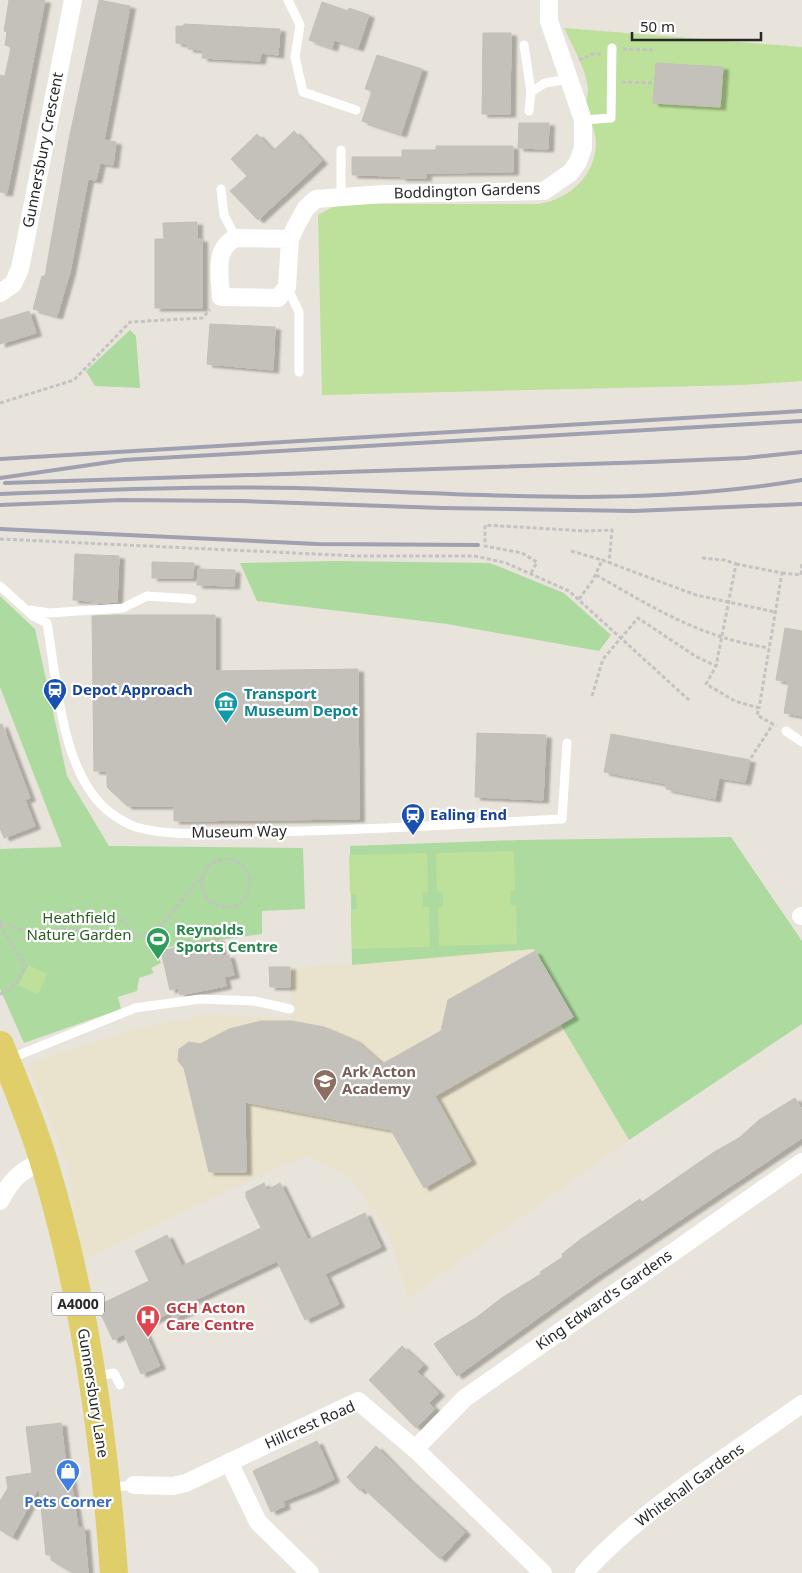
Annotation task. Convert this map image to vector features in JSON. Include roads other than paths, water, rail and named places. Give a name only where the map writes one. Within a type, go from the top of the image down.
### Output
[{"type":"main road","name":"Gunnersbury Lane","points":[[3,1052],[43,1160],[70,1263],[91,1378],[121,1486],[114,1573]]},
{"type":"street","name":"Gunnersbury Crescent","points":[[0,293],[14,284],[20,269],[73,0]]},
{"type":"street","name":"Boddington Gardens","points":[[288,287],[290,239],[303,214],[316,199],[544,191],[570,174],[578,162],[583,148],[583,120],[549,21],[549,0]]},
{"type":"street","points":[[288,287],[278,298],[221,297],[220,256],[228,242],[236,238],[290,239]]},
{"type":"street","points":[[0,1201],[10,1182],[20,1172],[43,1160]]},
{"type":"street","name":"King Edward's Gardens","points":[[415,1449],[465,1398],[802,1162]]},
{"type":"street","name":"Hillcrest Road","points":[[121,1486],[173,1486],[186,1483],[358,1401],[415,1449],[543,1573]]},
{"type":"street","name":"Whitehall Gardens","points":[[584,1573],[609,1545],[644,1517],[802,1404]]},
{"type":"street","points":[[229,1462],[258,1522],[310,1573]]},
{"type":"lane","points":[[288,0],[300,25],[295,57],[303,92],[356,110]]},
{"type":"lane","points":[[524,45],[531,92],[529,111]]},
{"type":"lane","points":[[583,120],[611,118],[612,52]]},
{"type":"lane","points":[[531,92],[545,83],[569,79]]},
{"type":"lane","points":[[341,150],[341,197]]},
{"type":"lane","points":[[221,189],[224,215],[236,238]]},
{"type":"lane","points":[[288,287],[299,312],[300,372]]},
{"type":"lane","name":"Museum Way","points":[[0,586],[28,609],[33,616],[47,623],[67,741],[77,768],[91,793],[107,811],[135,826],[174,833],[353,831],[562,819],[567,743]]},
{"type":"lane","points":[[28,609],[49,613],[123,608],[147,596],[192,599]]},
{"type":"lane","points":[[786,732],[802,742]]},
{"type":"lane","points":[[3,1052],[135,1008],[200,999],[254,1001],[290,1009]]},
{"type":"lane","points":[[91,1378],[114,1373],[120,1385]]},
{"type":"railway","points":[[0,459],[802,411]]},
{"type":"railway","points":[[0,478],[124,460],[802,421]]},
{"type":"railway","points":[[5,483],[650,462],[745,458],[802,452]]},
{"type":"railway","points":[[0,494],[147,489],[295,488],[549,497],[612,497],[739,489],[802,480]]},
{"type":"railway","points":[[0,505],[121,500],[242,501],[442,508],[634,511],[802,504]]},
{"type":"railway","points":[[0,529],[317,544],[478,545]]},
{"type":"place","name":"Depot Approach","points":[[55,711]]},
{"type":"place","name":"Transport Museum Depot","points":[[226,724]]},
{"type":"place","name":"Ealing End","points":[[413,836]]},
{"type":"place","name":"Reynolds Sports Centre","points":[[158,960]]},
{"type":"place","name":"Ark Acton Academy","points":[[325,1102]]},
{"type":"place","name":"GCH Acton Care Centre","points":[[148,1338]]},
{"type":"place","name":"Pets Corner","points":[[68,1492]]},
{"type":"park label","name":"Heathfield Nature Garden","points":[[79,926]]}]
